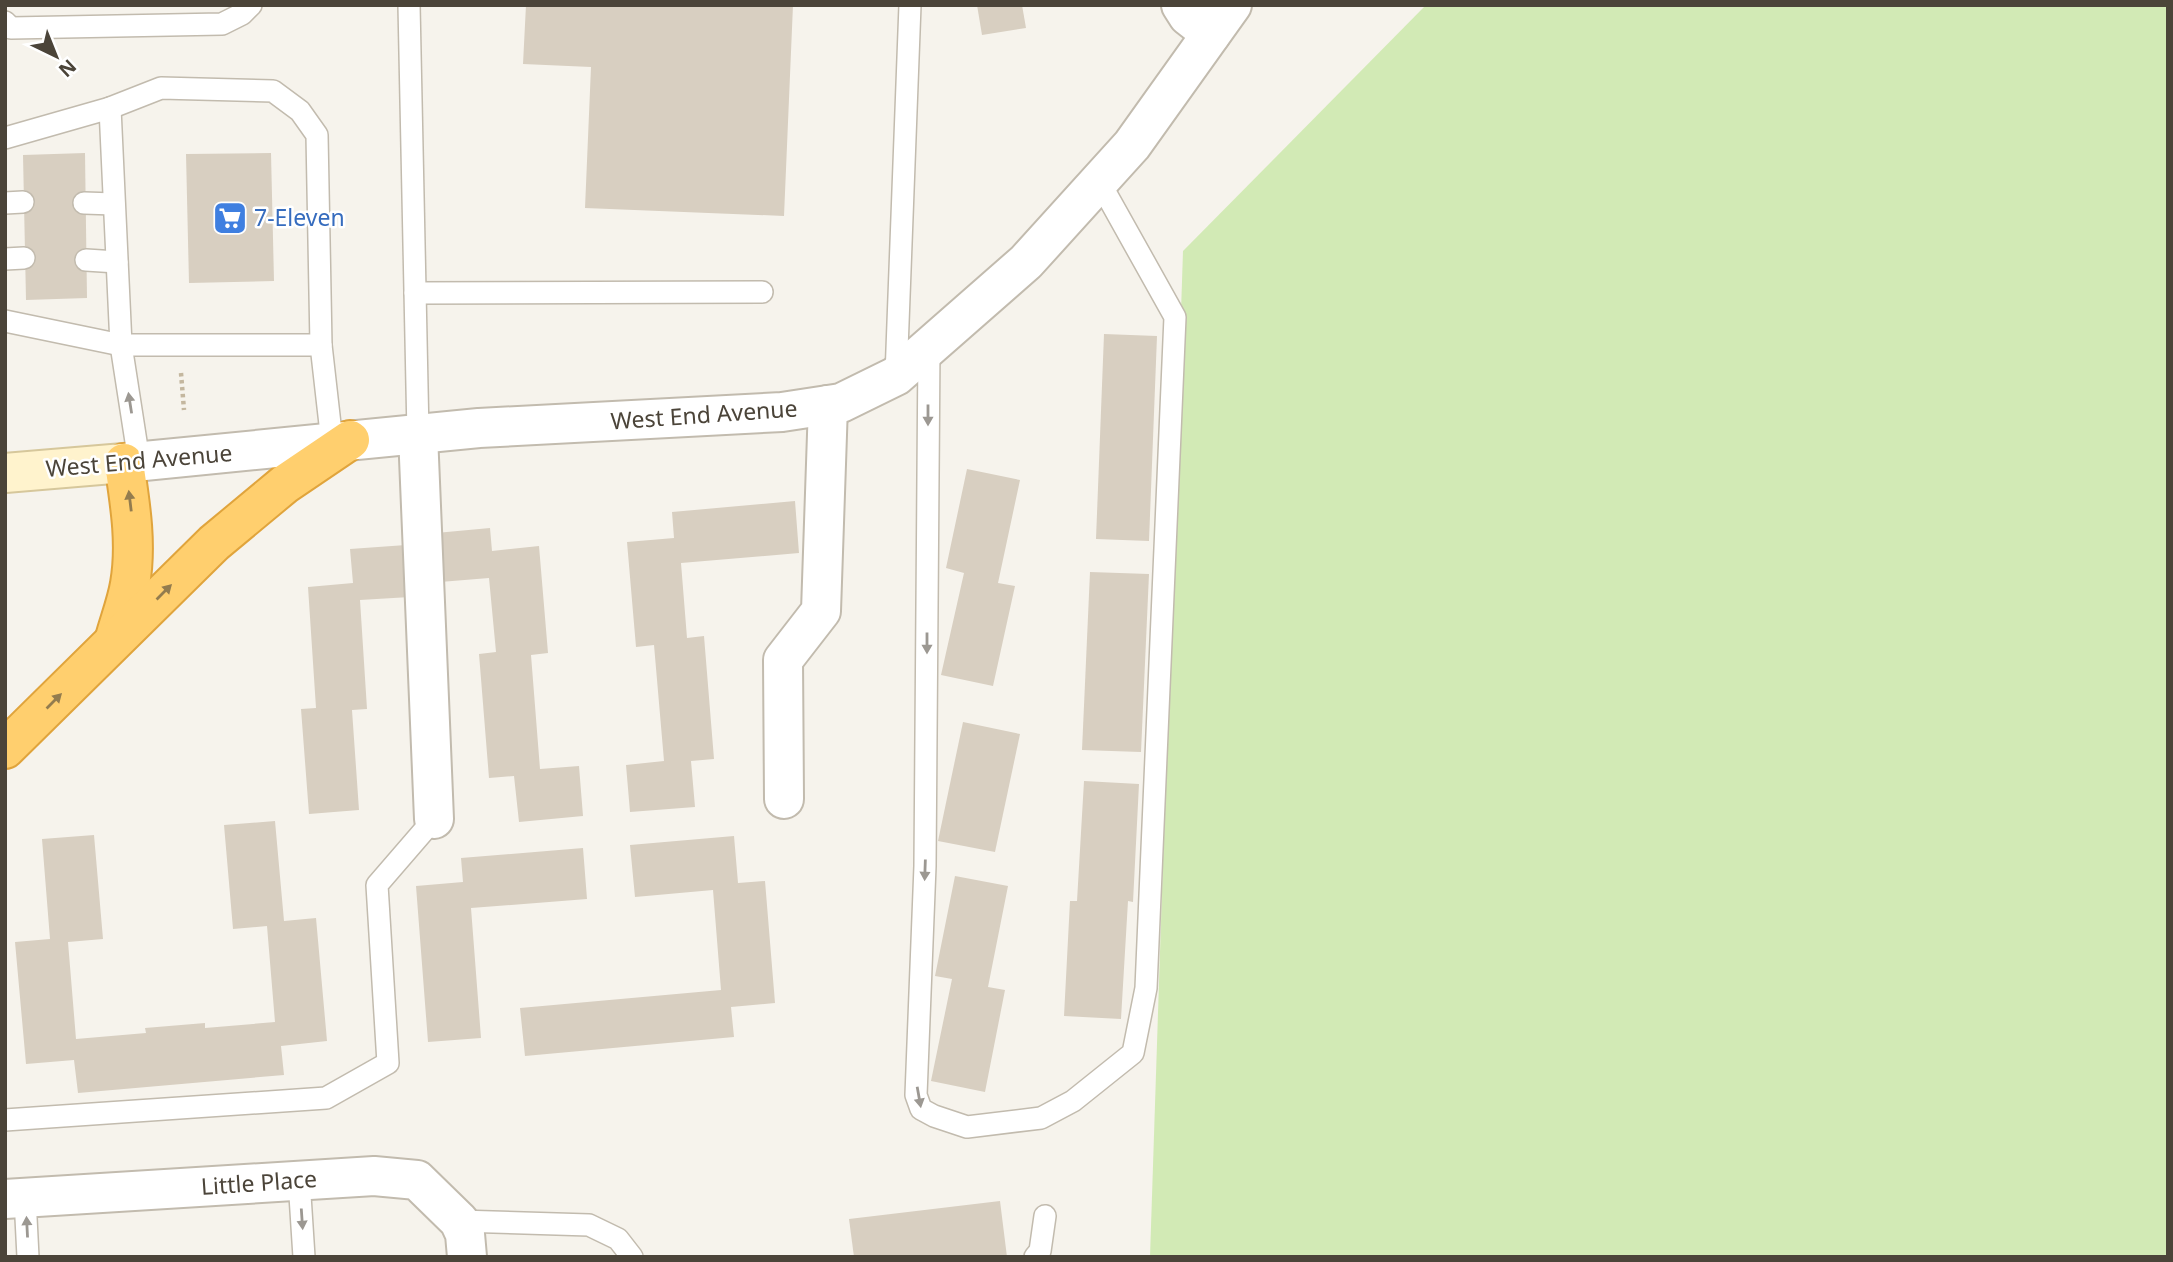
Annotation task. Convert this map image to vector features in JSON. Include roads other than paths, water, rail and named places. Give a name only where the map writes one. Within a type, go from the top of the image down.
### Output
[{"type":"highway","points":[[5,749],[214,543],[341,441]]},
{"type":"highway","points":[[115,640],[130,585],[134,551],[130,503],[131,462]]},
{"type":"street","points":[[1181,5],[1188,16],[1222,20]]},
{"type":"street","name":"West End Avenue","points":[[5,473],[418,433],[782,412],[841,403],[896,376],[1026,262],[1132,145],[1222,20]]},
{"type":"street","points":[[785,799],[783,660],[821,611],[828,405]]},
{"type":"street","points":[[418,433],[434,819]]},
{"type":"street","name":"Little Place","points":[[15,1198],[374,1176],[417,1180],[463,1239]]},
{"type":"lane","points":[[5,22],[11,28],[222,24],[242,14],[251,5]]},
{"type":"lane","points":[[410,5],[418,433]]},
{"type":"lane","points":[[896,376],[910,5]]},
{"type":"lane","points":[[5,138],[110,108],[161,88],[273,92],[300,111],[317,135],[321,345],[341,441]]},
{"type":"lane","points":[[110,108],[121,345],[131,462]]},
{"type":"lane","points":[[929,347],[925,866],[916,1095],[920,1109],[967,1127],[1041,1118],[1073,1101],[1133,1053],[1146,988],[1175,317],[1099,181]]},
{"type":"lane","points":[[84,203],[114,204]]},
{"type":"lane","points":[[86,260],[117,262]]},
{"type":"lane","points":[[415,293],[762,292]]},
{"type":"lane","points":[[5,321],[121,345],[321,345]]},
{"type":"lane","points":[[5,1120],[326,1098],[388,1063],[377,885],[434,819]]},
{"type":"lane","points":[[299,1180],[304,1257]]},
{"type":"lane","points":[[15,1198],[29,1257]]},
{"type":"lane","points":[[1035,1257],[1040,1251],[1045,1216]]},
{"type":"lane","points":[[463,1239],[589,1225],[618,1239],[632,1257]]},
{"type":"place","name":"7-Eleven","points":[[230,218]]}]
